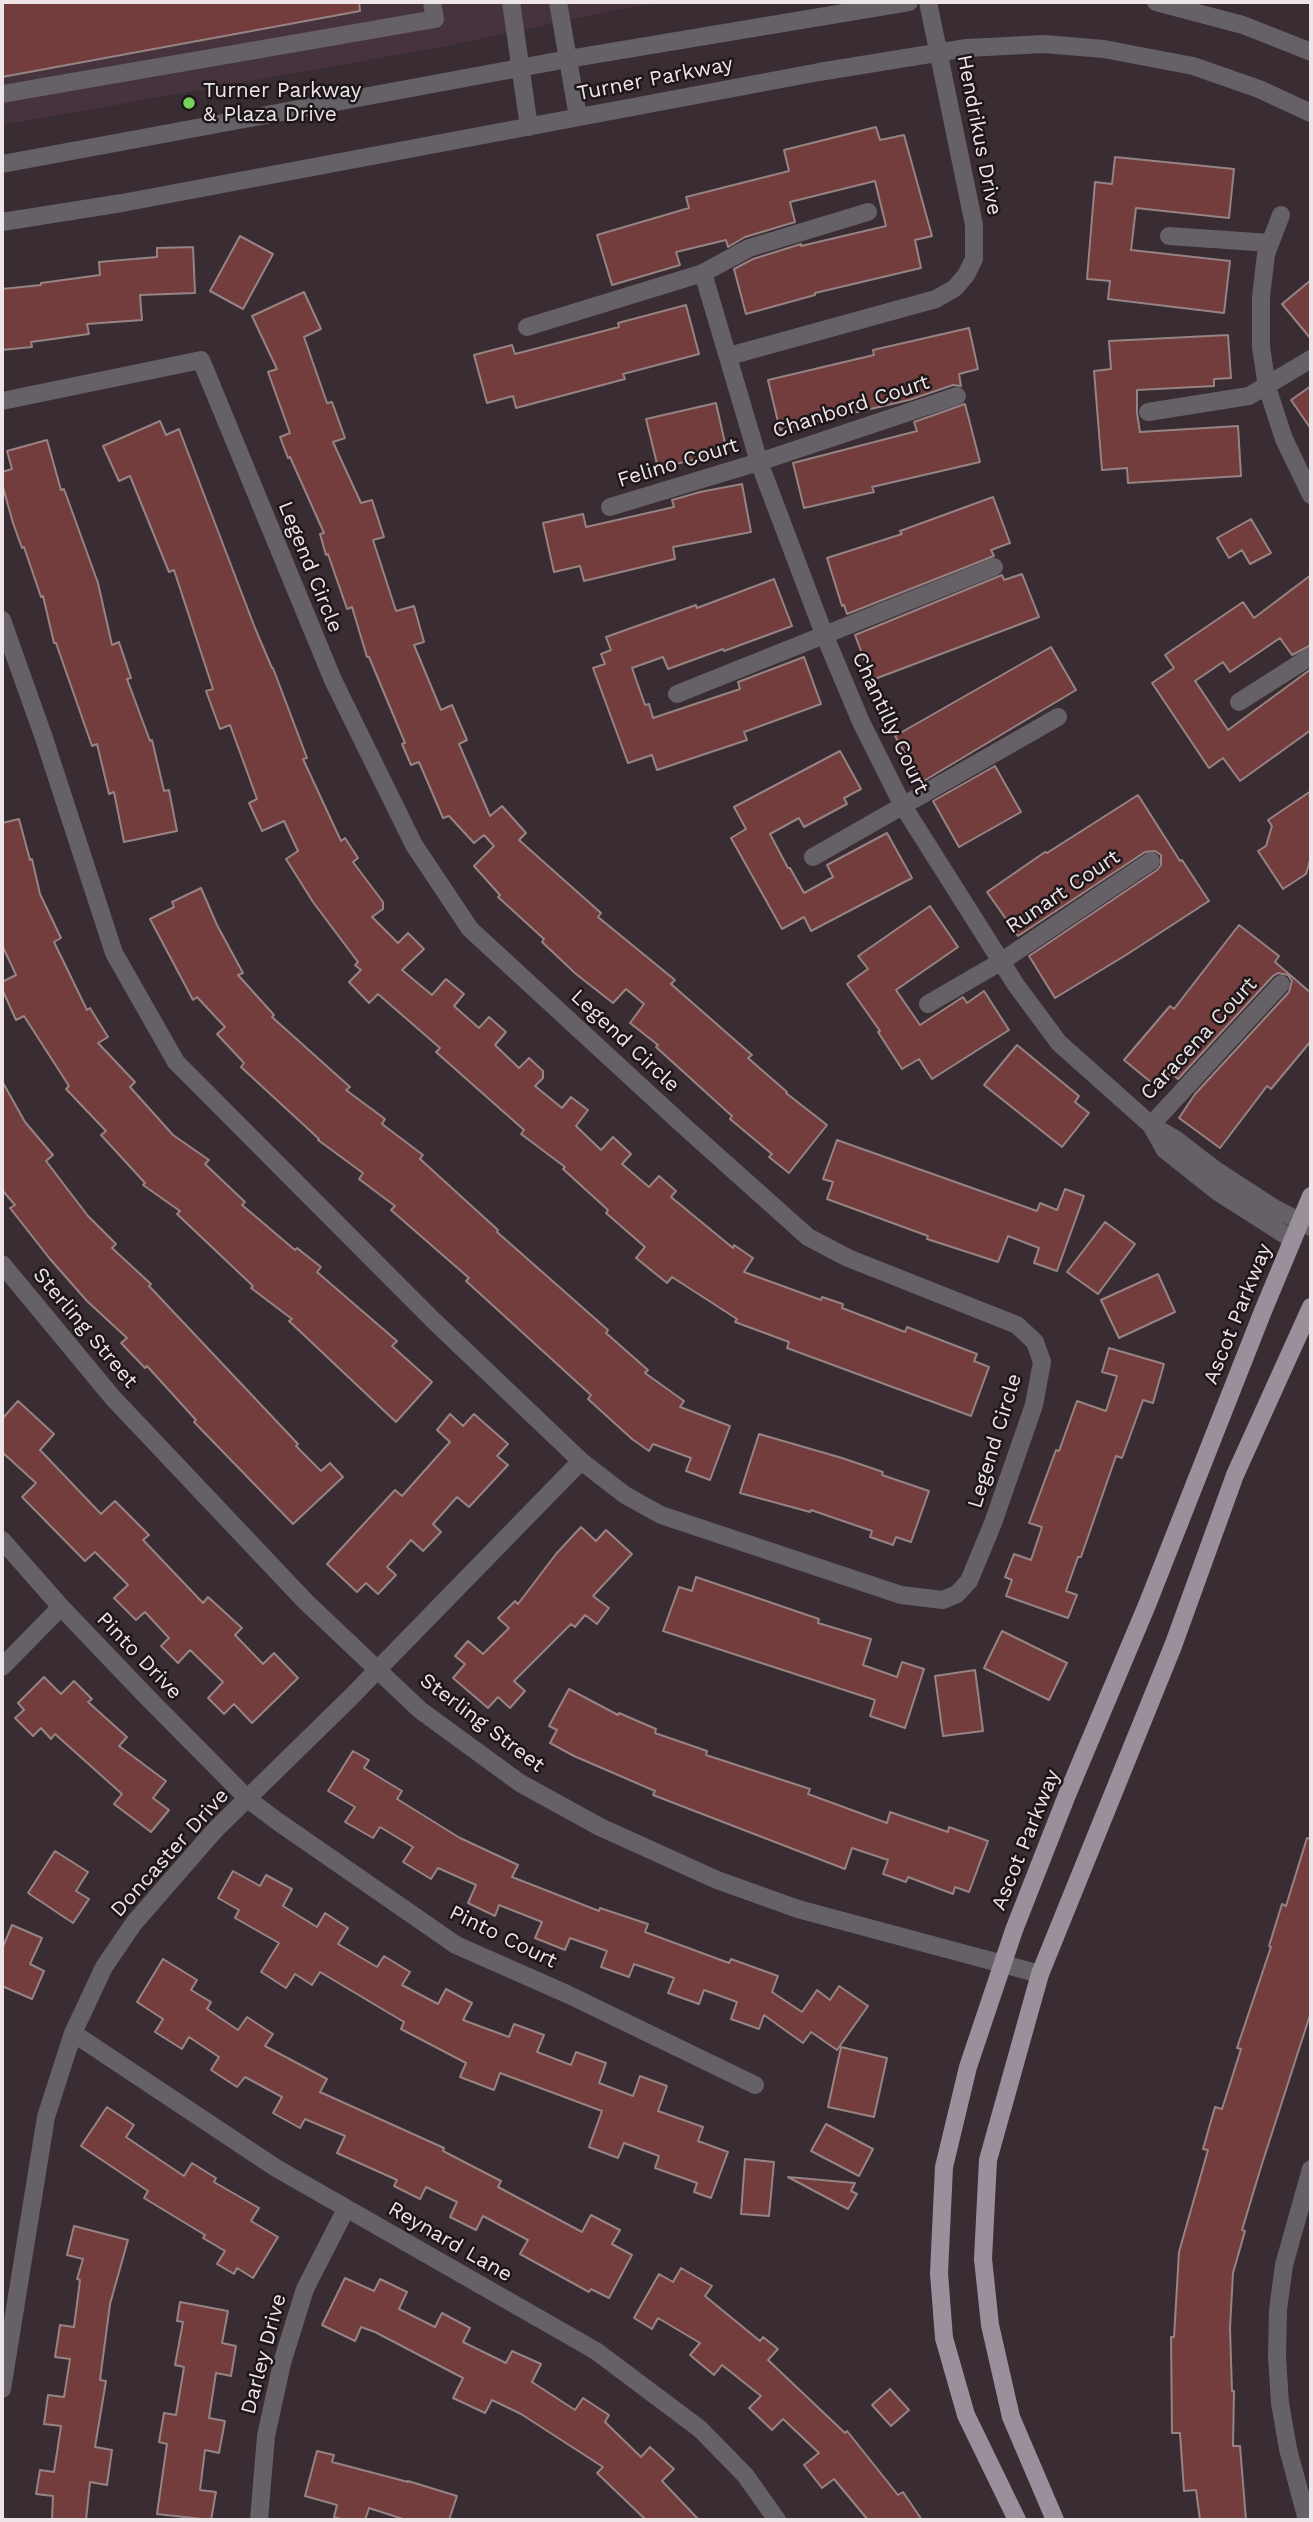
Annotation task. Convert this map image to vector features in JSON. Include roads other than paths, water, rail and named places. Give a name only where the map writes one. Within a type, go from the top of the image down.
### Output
[{"type":"main road","name":"Ascot Parkway","points":[[1017,2520],[966,2416],[944,2338],[939,2273],[944,2167],[968,2067],[1014,1930],[1147,1605],[1263,1311],[1293,1240],[1306,1224],[1311,1196]]},
{"type":"main road","points":[[1055,2520],[1012,2417],[990,2325],[983,2259],[988,2160],[1040,1974],[1173,1646],[1236,1475],[1311,1307]]},
{"type":"street","points":[[2,94],[435,19],[432,2]]},
{"type":"street","points":[[511,2],[529,127]]},
{"type":"street","points":[[558,2],[578,117]]},
{"type":"street","name":"Turner Parkway","points":[[2,164],[568,59],[846,10],[909,2]]},
{"type":"street","name":"Hendrikus Drive","points":[[729,356],[936,299],[955,288],[966,275],[974,259],[974,225],[928,2]]},
{"type":"street","points":[[1156,2],[1243,25],[1311,51]]},
{"type":"street","name":"Turner Parkway","points":[[2,222],[122,203],[819,72],[967,48],[1044,44],[1104,49],[1193,66],[1259,89],[1311,113]]},
{"type":"street","points":[[527,327],[703,273],[749,248],[868,212]]},
{"type":"street","points":[[1281,215],[1266,254],[1261,298],[1261,347],[1267,387],[1283,439],[1311,494]]},
{"type":"street","points":[[1169,236],[1270,243]]},
{"type":"street","name":"Chantilly Court","points":[[703,273],[759,462],[824,634],[861,722],[903,806],[1016,985],[1059,1043],[1151,1125],[1175,1139],[1215,1180],[1293,1240]]},
{"type":"street","points":[[1148,412],[1249,396],[1311,359]]},
{"type":"street","name":"Legend Circle","points":[[2,401],[201,360],[333,680],[414,845],[470,929],[684,1128],[808,1237],[848,1258],[1017,1325],[1035,1342],[1042,1362],[1034,1405],[993,1523],[969,1581],[957,1594],[943,1600],[901,1595],[661,1515],[625,1495],[581,1461],[433,1320],[176,1062],[114,953],[44,738],[2,620]]},
{"type":"street","name":"Chanbord Court","points":[[759,462],[957,396]]},
{"type":"street","name":"Felino Court","points":[[610,507],[759,462]]},
{"type":"street","points":[[677,694],[994,567]]},
{"type":"street","points":[[1239,702],[1311,656]]},
{"type":"street","points":[[813,857],[1058,717]]},
{"type":"street","name":"Runart Court","points":[[928,1004],[1002,961],[1151,861]]},
{"type":"street","name":"Caracena Court","points":[[1151,1125],[1281,984]]},
{"type":"street","name":"Chantilly Court","points":[[1215,1180],[1306,1224]]},
{"type":"street","name":"Sterling Street","points":[[2,1264],[113,1398],[306,1602],[420,1710],[520,1783],[600,1827],[717,1880],[798,1909],[1040,1974]]},
{"type":"street","name":"Doncaster Drive","points":[[2,2389],[46,2117],[73,2033],[104,1967],[134,1923],[215,1830],[248,1800],[581,1461]]},
{"type":"street","name":"Pinto Drive","points":[[2,1540],[61,1607],[248,1800]]},
{"type":"street","points":[[2,1667],[61,1607]]},
{"type":"street","name":"Pinto Court","points":[[248,1800],[456,1945],[567,1994],[755,2085]]},
{"type":"street","name":"Reynard Lane","points":[[73,2033],[276,2168],[596,2351],[700,2429],[745,2475],[777,2520]]},
{"type":"street","points":[[1307,2510],[1288,2449],[1280,2403],[1277,2357],[1278,2310],[1284,2265],[1311,2169]]},
{"type":"street","name":"Darley Drive","points":[[259,2520],[265,2436],[282,2363],[305,2289],[346,2209]]},
{"type":"place","name":"Turner Parkway & Plaza Drive","points":[[189,103]]}]
